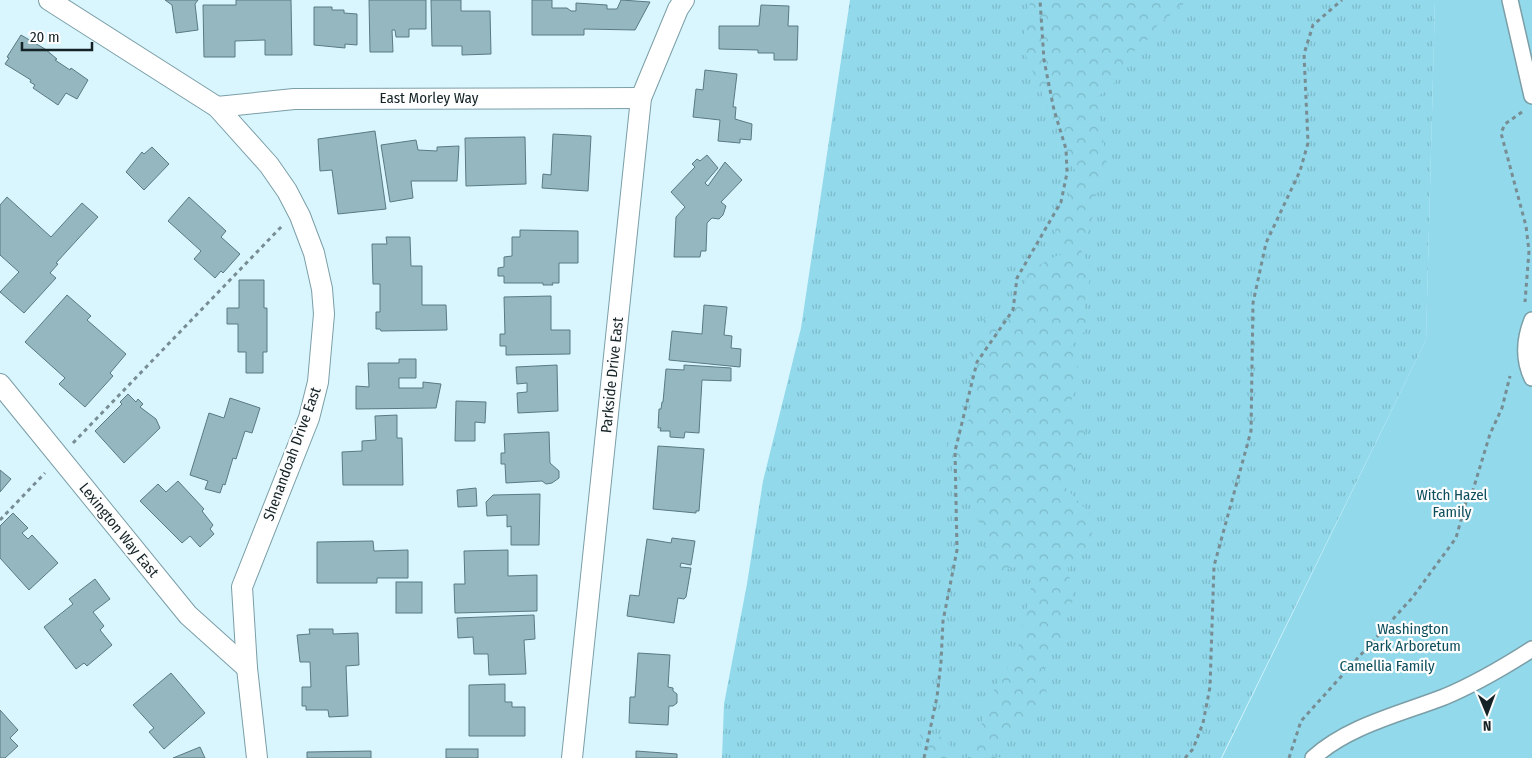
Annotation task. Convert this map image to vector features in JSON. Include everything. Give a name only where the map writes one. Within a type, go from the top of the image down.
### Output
[{"type":"street","name":"Shenandoah Drive East","points":[[49,0],[218,107],[269,165],[296,208],[314,253],[322,289],[324,314],[318,382],[309,418],[242,587],[247,668],[257,758]]},
{"type":"street","name":"Parkside Drive East","points":[[572,758],[641,98],[678,9],[684,0]]},
{"type":"street","points":[[1510,0],[1530,103]]},
{"type":"street","name":"East Morley Way","points":[[218,107],[294,99],[641,98]]},
{"type":"street","points":[[1532,320],[1525,348],[1526,361],[1532,378]]},
{"type":"street","name":"Lexington Way East","points":[[0,384],[188,615],[247,668]]},
{"type":"street","points":[[1313,758],[1335,741],[1446,696],[1493,673],[1532,649]]},
{"type":"path","points":[[924,758],[937,698],[943,621],[957,550],[955,451],[977,362],[1013,310],[1017,278],[1061,202],[1067,174],[1066,150],[1054,110],[1044,60],[1040,0]]},
{"type":"path","points":[[1185,758],[1192,749],[1203,723],[1210,687],[1214,566],[1251,431],[1253,303],[1266,243],[1300,171],[1308,142],[1304,54],[1313,25],[1342,0]]},
{"type":"path","points":[[1524,304],[1528,267],[1526,226],[1501,133],[1505,124],[1530,103]]},
{"type":"path","points":[[68,446],[286,223]]},
{"type":"path","points":[[1289,758],[1301,721],[1412,598],[1456,538],[1466,502],[1473,490],[1490,434],[1502,408],[1511,369]]},
{"type":"path","points":[[0,520],[48,469]]},
{"type":"green space","points":[[850,0],[1435,0],[1426,340],[1221,758],[722,758],[724,704],[747,584],[763,481],[801,328]]},
{"type":"green space","points":[[1031,0],[1188,0],[1156,27],[1149,39],[1137,47],[1115,82],[1095,99],[1099,111],[1107,165],[1094,200],[1092,220],[1081,250],[1092,270],[1084,305],[1089,326],[1070,348],[1077,364],[1078,377],[1075,391],[1068,407],[1086,433],[1081,456],[1064,486],[1091,515],[1092,542],[1067,565],[1074,600],[1058,619],[1064,640],[1043,657],[1047,696],[1013,726],[986,755],[1002,758],[968,758],[980,731],[986,705],[1001,677],[1016,656],[1033,579],[1022,562],[993,576],[967,572],[988,542],[945,448],[980,406],[966,363],[982,320],[1025,298],[1026,272],[1062,253],[1053,240],[1077,175],[1022,47]]},
{"type":"green space","name":"Washington Park Arboretum","points":[[1435,0],[1532,0],[1532,758],[1222,758],[1426,340]]},
{"type":"green space","points":[[919,729],[946,739],[955,758],[923,758]]},
{"type":"building","points":[[165,0],[198,0],[195,4],[198,30],[176,33],[172,5]]},
{"type":"building","points":[[236,0],[291,0],[292,55],[265,55],[265,40],[235,41],[235,57],[204,57],[203,5],[236,5]]},
{"type":"building","points":[[369,0],[426,0],[426,29],[409,29],[409,37],[396,37],[395,30],[392,30],[393,52],[370,52]]},
{"type":"building","points":[[431,0],[461,0],[461,11],[490,11],[491,54],[462,55],[462,46],[432,46]]},
{"type":"building","points":[[532,0],[552,0],[552,8],[567,8],[571,11],[576,11],[576,3],[607,5],[607,9],[617,9],[621,0],[650,2],[635,30],[584,29],[584,35],[532,35]]},
{"type":"building","points":[[761,5],[789,6],[788,26],[798,26],[797,60],[774,60],[774,53],[758,53],[758,50],[719,49],[719,26],[759,26]]},
{"type":"building","points":[[314,7],[332,7],[332,10],[344,10],[344,13],[357,14],[357,45],[345,44],[345,48],[314,45]]},
{"type":"building","points":[[21,35],[45,49],[57,59],[55,60],[88,80],[77,99],[66,93],[58,105],[33,88],[35,85],[30,82],[31,80],[5,64],[9,58],[7,57]]},
{"type":"building","points":[[705,70],[737,74],[733,107],[736,107],[735,119],[752,124],[751,140],[740,139],[740,143],[718,141],[720,120],[693,117],[696,89],[703,90]]},
{"type":"building","points":[[375,131],[386,209],[338,214],[332,170],[320,171],[318,139]]},
{"type":"building","points":[[553,134],[591,136],[588,191],[542,188],[543,174],[551,175]]},
{"type":"building","points":[[525,137],[526,184],[466,186],[465,138]]},
{"type":"building","points":[[416,140],[418,150],[437,151],[437,147],[459,146],[457,181],[411,181],[413,198],[390,202],[381,145]]},
{"type":"building","points":[[152,147],[169,164],[144,190],[126,172],[142,152],[144,154]]},
{"type":"building","points":[[707,155],[718,168],[705,183],[708,186],[725,162],[742,180],[721,202],[726,206],[723,215],[719,219],[712,218],[707,223],[706,251],[701,251],[700,257],[674,257],[676,217],[685,207],[671,192],[695,167],[692,164],[697,159],[700,161]]},
{"type":"building","points":[[7,197],[51,237],[82,203],[98,217],[56,263],[58,264],[50,273],[56,278],[24,313],[0,292],[19,272],[0,255],[0,205]]},
{"type":"building","points":[[189,197],[226,231],[221,237],[240,254],[223,273],[221,271],[215,278],[194,259],[201,251],[168,221]]},
{"type":"building","points":[[520,230],[578,231],[578,263],[559,263],[559,283],[552,283],[553,285],[543,285],[543,283],[504,283],[504,276],[498,276],[498,268],[504,267],[504,257],[512,256],[512,237],[520,237]]},
{"type":"building","points":[[386,237],[410,237],[411,266],[422,266],[422,305],[446,305],[447,330],[381,331],[376,329],[376,312],[380,312],[380,284],[373,284],[372,244],[387,244]]},
{"type":"building","points":[[239,280],[264,280],[264,308],[267,308],[267,352],[263,352],[263,373],[246,373],[246,352],[238,352],[238,324],[227,324],[227,308],[239,308]]},
{"type":"building","points":[[67,295],[91,316],[87,320],[126,354],[110,373],[113,376],[85,407],[59,384],[65,378],[25,342]]},
{"type":"building","points":[[551,296],[551,330],[570,330],[570,354],[506,355],[506,346],[500,346],[500,334],[505,334],[504,297]]},
{"type":"building","points":[[704,305],[727,307],[724,335],[732,336],[731,348],[741,349],[740,367],[669,360],[672,331],[702,334]]},
{"type":"building","points":[[399,359],[416,359],[416,378],[399,378],[399,388],[423,388],[423,382],[441,384],[436,408],[356,409],[356,386],[369,387],[368,363],[399,363]]},
{"type":"building","points":[[557,365],[558,411],[518,413],[517,393],[527,392],[527,383],[517,384],[516,367]]},
{"type":"building","points":[[684,365],[731,368],[731,381],[702,380],[699,433],[685,432],[684,438],[670,437],[670,431],[660,431],[661,428],[658,428],[659,409],[661,409],[663,402],[666,369],[684,370]]},
{"type":"building","points":[[128,394],[136,402],[138,399],[143,404],[140,407],[156,419],[160,428],[124,463],[95,431],[122,404],[120,402]]},
{"type":"building","points":[[230,398],[260,408],[252,433],[245,431],[236,459],[233,458],[225,485],[223,484],[220,493],[205,489],[208,481],[190,475],[209,413],[224,418]]},
{"type":"building","points":[[456,401],[486,402],[485,423],[475,422],[475,441],[455,441]]},
{"type":"building","points":[[397,415],[397,438],[402,438],[403,485],[343,485],[342,452],[362,451],[362,441],[376,440],[375,416]]},
{"type":"building","points":[[549,432],[550,463],[559,471],[559,478],[552,483],[546,484],[542,481],[506,483],[505,464],[501,464],[501,453],[505,453],[504,434]]},
{"type":"building","points":[[658,446],[704,449],[699,511],[696,511],[696,513],[653,509]]},
{"type":"building","points":[[0,470],[11,479],[0,492]]},
{"type":"building","points":[[178,481],[204,509],[202,511],[213,525],[210,529],[214,534],[200,547],[190,536],[182,543],[140,501],[158,484],[166,492]]},
{"type":"building","points":[[476,488],[477,506],[458,507],[457,490]]},
{"type":"building","points":[[540,494],[539,545],[511,545],[511,526],[507,527],[507,515],[487,516],[486,502],[493,495]]},
{"type":"building","points":[[13,513],[28,528],[22,533],[28,539],[32,535],[58,563],[29,590],[0,558],[0,526]]},
{"type":"building","points":[[672,538],[695,541],[691,565],[681,563],[680,567],[691,568],[686,597],[684,599],[678,598],[674,623],[627,616],[630,595],[639,596],[647,539],[671,543]]},
{"type":"building","points":[[373,541],[374,551],[408,550],[408,578],[377,578],[377,583],[317,583],[317,542]]},
{"type":"building","points":[[508,550],[508,576],[537,575],[537,611],[455,613],[454,584],[465,584],[464,551]]},
{"type":"building","points":[[95,579],[110,599],[93,612],[104,626],[100,630],[112,645],[87,666],[84,663],[76,669],[44,627],[73,604],[69,599]]},
{"type":"building","points":[[396,582],[422,582],[422,613],[396,613]]},
{"type":"building","points":[[534,615],[535,639],[524,640],[526,674],[489,675],[488,654],[474,654],[473,637],[458,638],[457,618]]},
{"type":"building","points":[[309,629],[333,629],[333,634],[358,633],[359,665],[346,666],[348,716],[329,717],[328,710],[306,710],[306,706],[302,706],[302,687],[311,687],[310,662],[300,662],[297,635],[310,634]]},
{"type":"building","points":[[638,653],[670,655],[668,687],[673,688],[673,691],[677,694],[677,703],[669,706],[668,725],[629,723],[630,697],[635,697]]},
{"type":"building","points":[[171,673],[205,713],[164,749],[149,732],[154,728],[133,705]]},
{"type":"building","points":[[505,684],[505,702],[512,702],[512,707],[525,707],[525,736],[469,736],[469,685]]},
{"type":"building","points":[[0,710],[18,730],[10,738],[18,746],[5,758],[0,758]]},
{"type":"building","points":[[200,747],[205,758],[173,758]]},
{"type":"building","points":[[446,749],[478,749],[478,758],[446,758]]},
{"type":"building","points":[[371,751],[371,758],[307,758],[307,752]]},
{"type":"building","points":[[636,751],[677,754],[677,758],[636,758]]},
{"type":"park label","name":"Witch Hazel Family","points":[[1452,504]]},
{"type":"park label","name":"Camellia Family","points":[[1387,666]]}]
